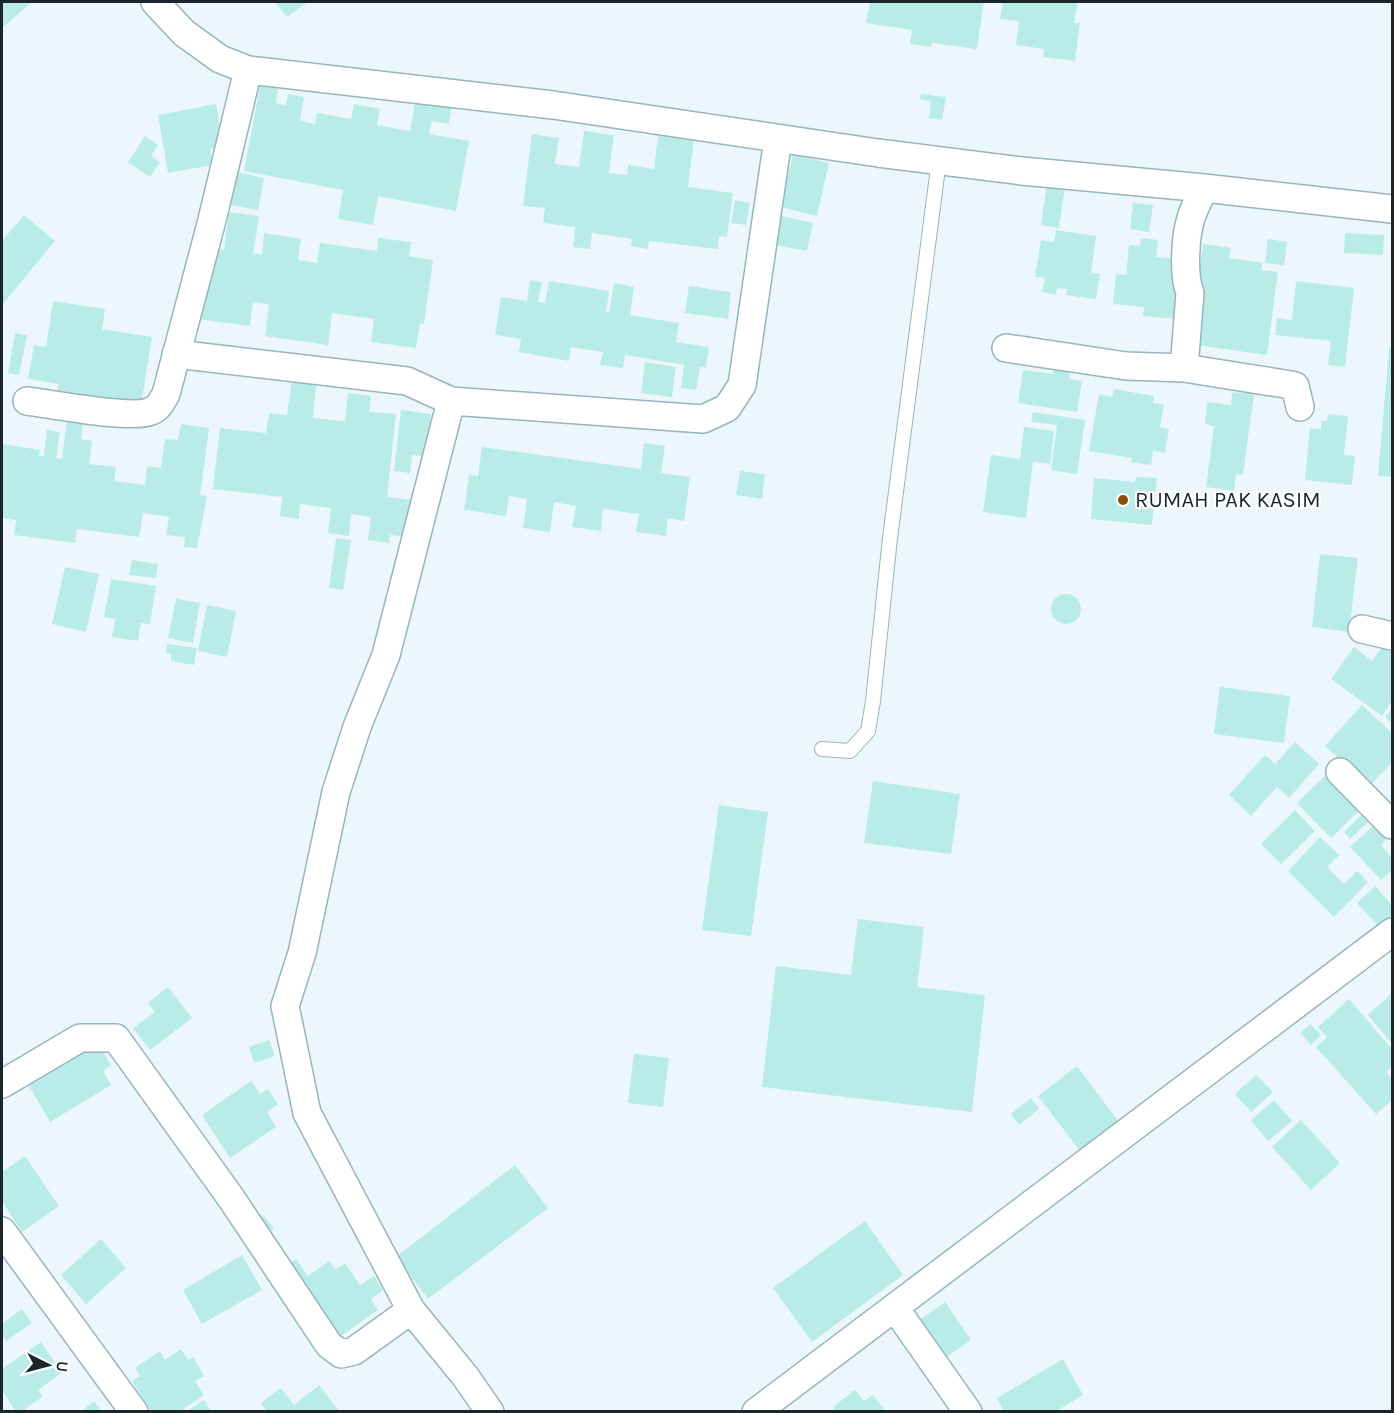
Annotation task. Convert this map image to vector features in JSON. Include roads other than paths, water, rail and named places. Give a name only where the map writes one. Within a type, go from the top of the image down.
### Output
[{"type":"street","points":[[155,2],[184,33],[220,59],[248,70],[553,105],[778,139],[1022,171],[1392,209]]},
{"type":"street","points":[[27,401],[113,413],[150,412],[158,407],[166,394],[213,220],[248,70]]},
{"type":"street","points":[[176,354],[407,381],[451,401],[703,419],[727,408],[742,385],[778,139]]},
{"type":"street","points":[[1184,368],[1190,293],[1187,284],[1186,250],[1191,219],[1204,188]]},
{"type":"street","points":[[1006,348],[1126,366],[1184,368],[1291,385],[1294,386],[1300,407]]},
{"type":"street","points":[[451,401],[386,655],[357,728],[336,792],[302,952],[285,1006],[307,1113],[411,1310],[465,1376],[490,1412]]},
{"type":"street","points":[[1362,629],[1392,636]]},
{"type":"street","points":[[1340,772],[1392,825]]},
{"type":"street","points":[[756,1412],[1392,932]]},
{"type":"street","points":[[2,1084],[80,1038],[116,1038],[231,1198],[329,1345],[341,1354],[354,1352],[411,1310]]},
{"type":"street","points":[[2,1231],[134,1412]]},
{"type":"street","points":[[895,1308],[968,1412]]},
{"type":"lane","points":[[822,748],[850,751],[868,731],[890,538],[939,160]]},
{"type":"place","name":"RUMAH PAK KASIM","points":[[1123,500]]}]
